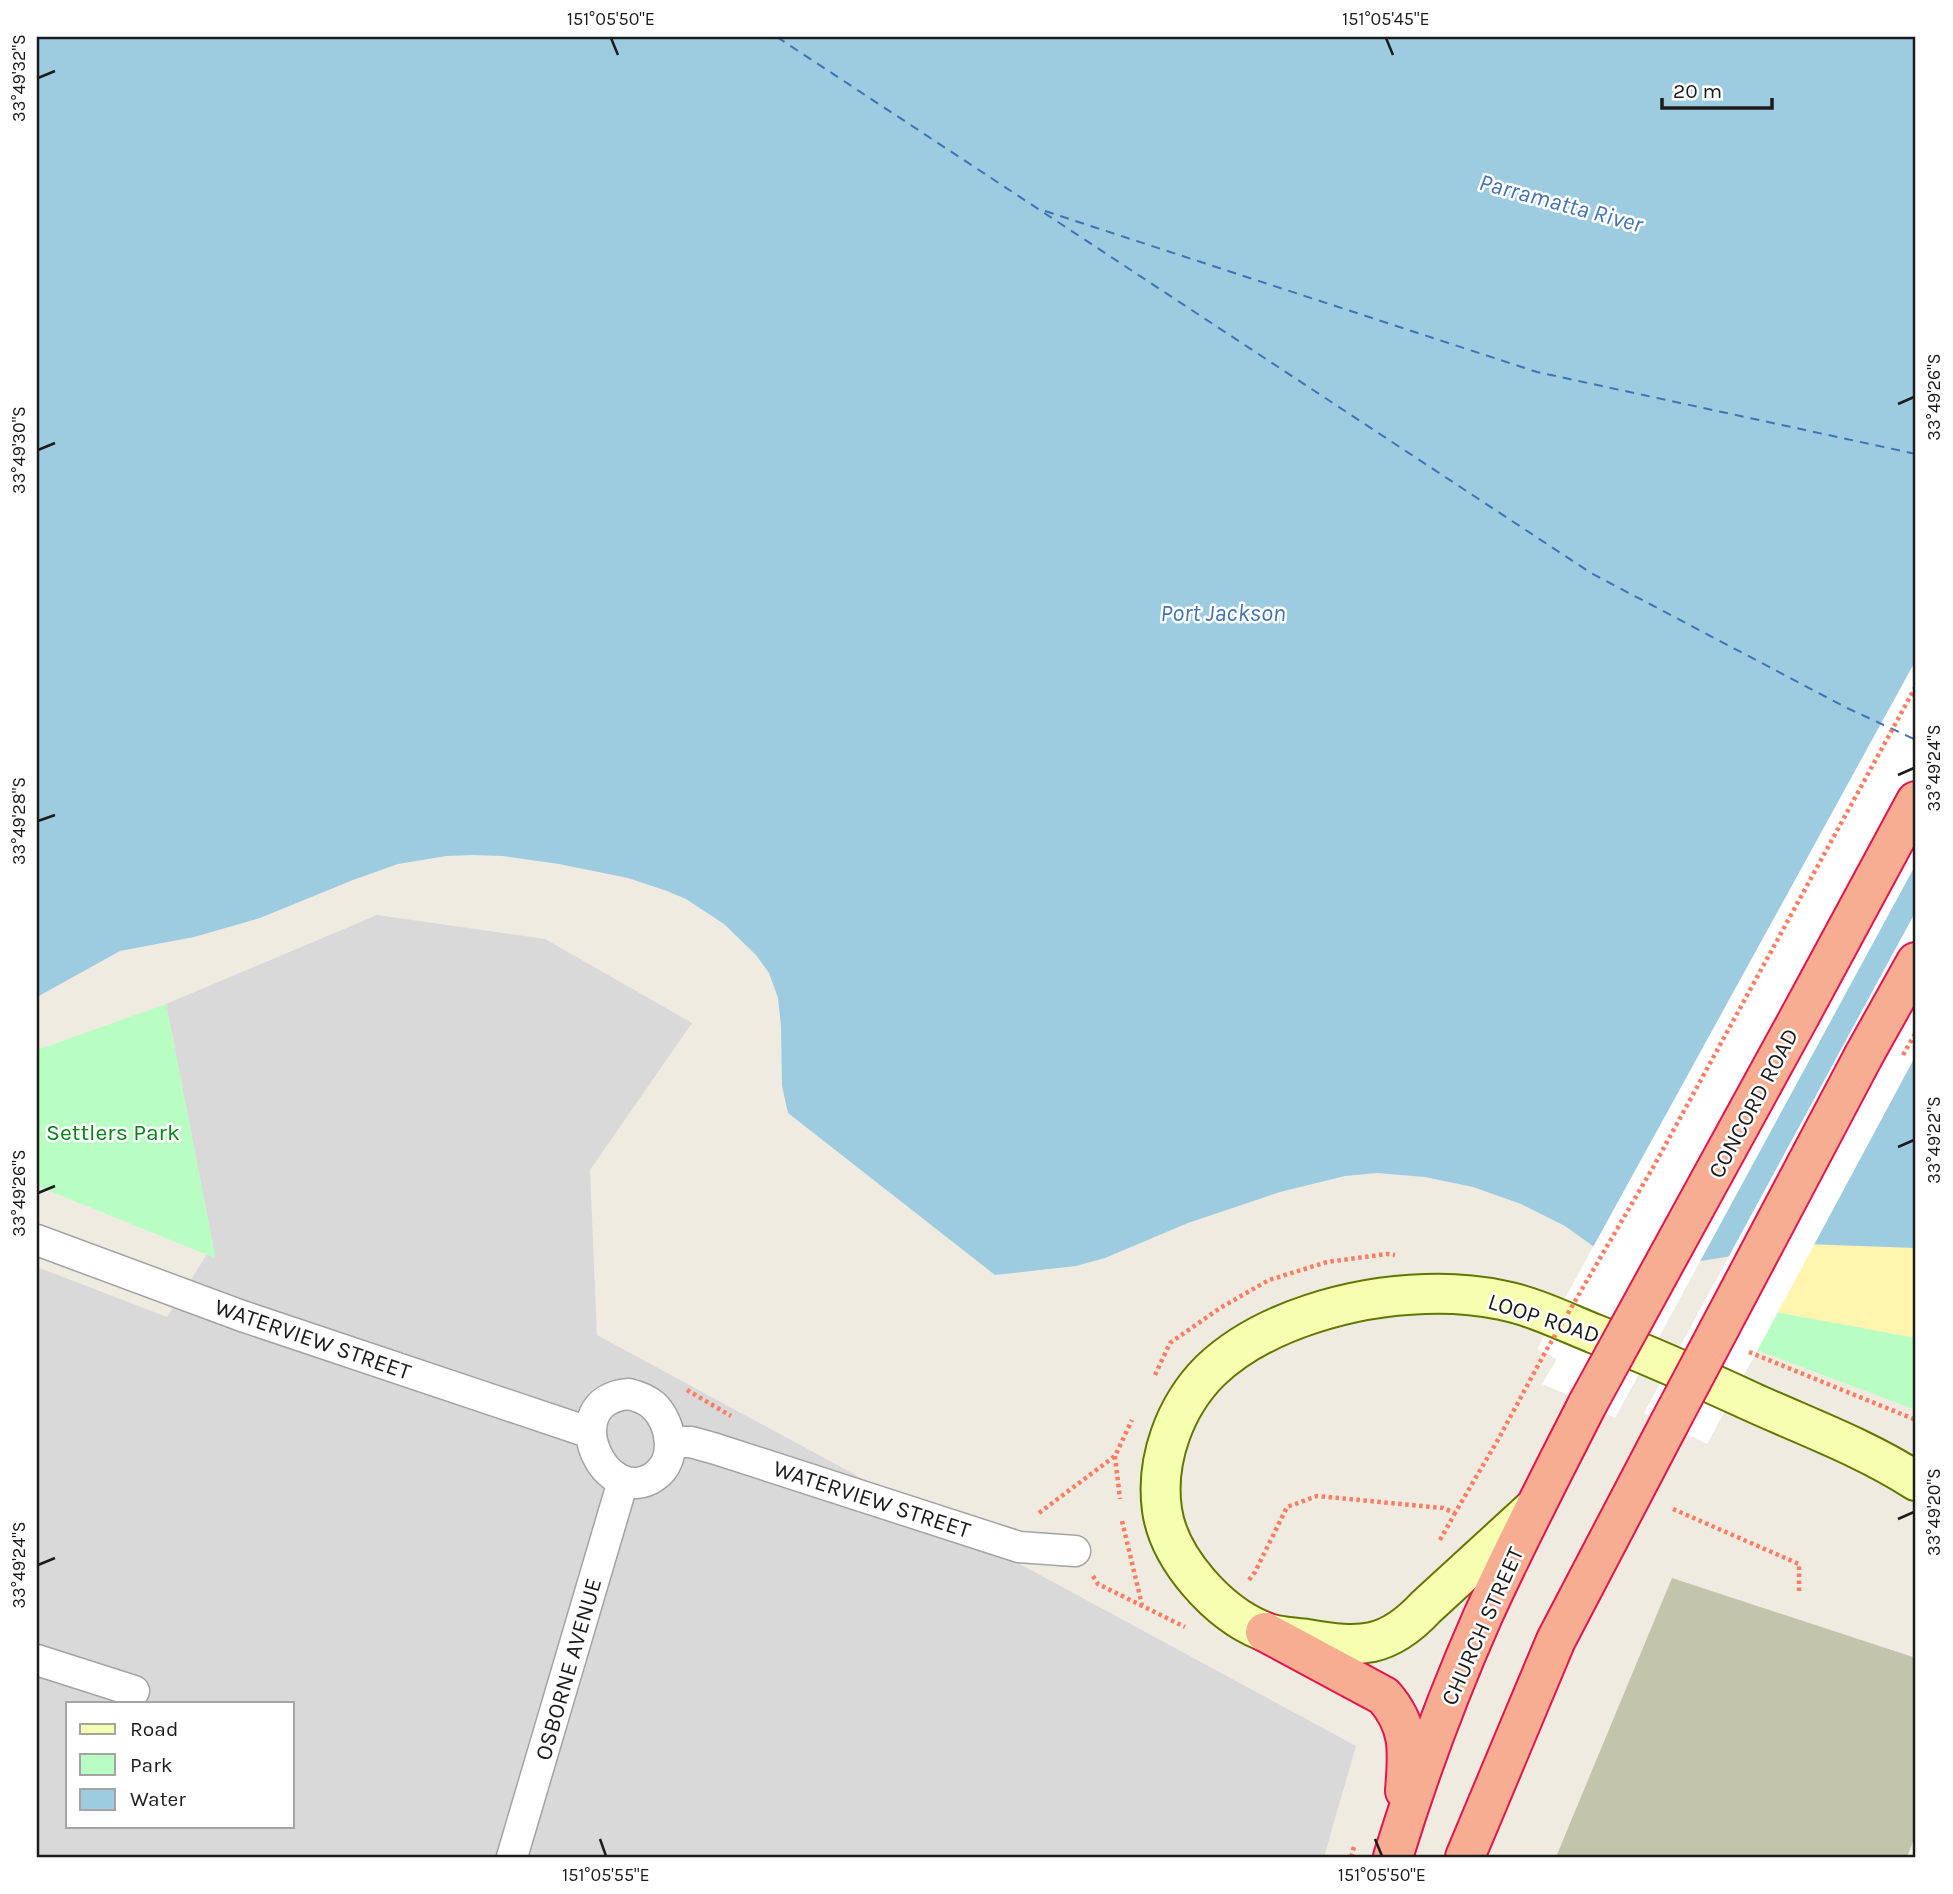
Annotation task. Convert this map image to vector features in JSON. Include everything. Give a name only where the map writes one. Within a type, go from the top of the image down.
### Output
[{"type":"highway","name":"CONCORD ROAD","points":[[1588,1404],[1916,801]]},
{"type":"highway","points":[[1474,1850],[1556,1640],[1864,1055],[1916,962]]},
{"type":"highway","name":"CHURCH STREET","points":[[1398,1844],[1442,1716],[1482,1619],[1588,1404]]},
{"type":"highway","points":[[1265,1632],[1371,1687],[1384,1696],[1395,1709],[1402,1725],[1407,1759],[1398,1844]]},
{"type":"main road","name":"LOOP ROAD","points":[[1535,1507],[1412,1622],[1395,1634],[1376,1642],[1340,1645],[1265,1632],[1226,1609],[1201,1586],[1183,1560],[1162,1511],[1161,1485],[1164,1455],[1188,1397],[1210,1371],[1236,1350],[1267,1332],[1341,1305],[1380,1297],[1426,1294],[1503,1300],[1539,1312],[1658,1359],[1874,1456],[1916,1481]]},
{"type":"street","name":"WATERVIEW STREET","points":[[37,1240],[242,1316],[591,1433]]},
{"type":"street","points":[[629,1394],[652,1405],[662,1416],[670,1442],[669,1455],[664,1467],[647,1481],[624,1481],[604,1468],[597,1458],[591,1433],[593,1420],[606,1400],[629,1394]]},
{"type":"street","name":"WATERVIEW STREET","points":[[670,1442],[691,1442],[716,1449],[1019,1547],[1075,1551]]},
{"type":"street","name":"OSBORNE AVENUE","points":[[512,1857],[624,1481]]},
{"type":"street","points":[[37,1660],[134,1691]]},
{"type":"path","points":[[1135,1415],[1115,1456],[1031,1519],[1075,1551],[1098,1584],[1198,1633],[1226,1609],[1255,1572],[1287,1507],[1317,1496],[1443,1508],[1455,1513],[1655,1164],[1916,686]]},
{"type":"path","points":[[1153,1379],[1170,1343],[1220,1308],[1269,1280],[1327,1262],[1387,1254],[1401,1255]]},
{"type":"path","points":[[1576,1288],[1589,1292]]},
{"type":"path","points":[[1744,1350],[1916,1420]]},
{"type":"path","points":[[1673,1509],[1799,1563],[1799,1594]]},
{"type":"path","points":[[1351,1857],[1358,1835]]},
{"type":"shaded area","points":[[377,915],[545,939],[692,1023],[590,1170],[597,1335],[1356,1746],[1324,1857],[37,1857],[37,1267],[167,1317],[213,1245],[166,1004]]},
{"type":"shaded area","points":[[1672,1578],[1916,1658],[1916,1834],[1907,1857],[1556,1857]]},
{"type":"sand","points":[[1806,1244],[1916,1248],[1916,1338],[1770,1311]]},
{"type":"green space","name":"Settlers Park","points":[[166,1004],[215,1258],[37,1186],[37,1050]]},
{"type":"green space","points":[[1770,1311],[1916,1338],[1916,1410],[1749,1347]]},
{"type":"water","name":"Port Jackson","points":[[37,37],[1916,37],[1916,1248],[1806,1244],[1670,1266],[1604,1254],[1565,1226],[1521,1204],[1473,1187],[1425,1177],[1377,1173],[1345,1176],[1280,1192],[1188,1223],[1105,1258],[1076,1266],[995,1275],[788,1113],[782,1086],[778,998],[769,973],[756,955],[724,924],[686,899],[628,878],[502,856],[446,856],[398,864],[260,918],[194,937],[120,951],[37,997]]},
{"type":"pier","points":[[1916,660],[1916,864],[1615,1418],[1588,1403],[1542,1384],[1557,1359],[1537,1349]]},
{"type":"pier","points":[[1916,911],[1916,1055],[1707,1444],[1644,1413]]},
{"type":"ferry route","points":[[777,37],[1591,573],[1847,708],[1916,740]]},
{"type":"ferry route","points":[[1045,211],[1537,372],[1916,454]]},
{"type":"water label","name":"Parramatta River","points":[[1561,203]]}]
